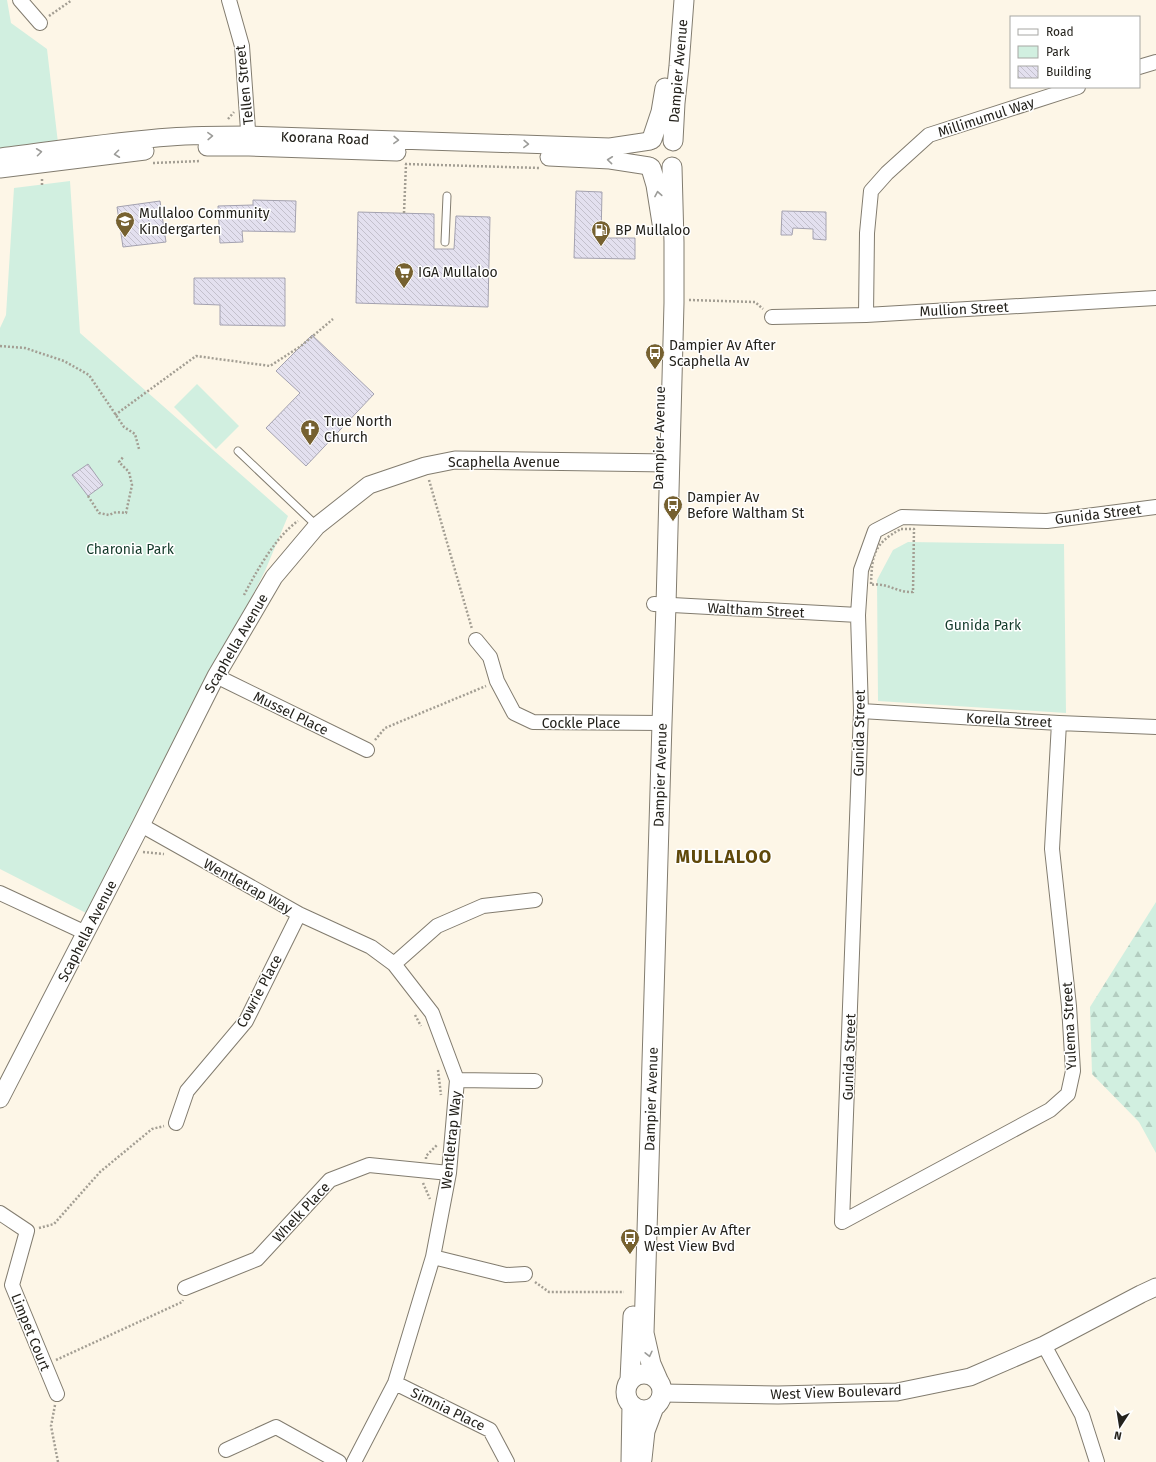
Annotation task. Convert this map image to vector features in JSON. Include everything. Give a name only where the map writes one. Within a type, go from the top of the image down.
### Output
[{"type":"main road","name":"Dampier Avenue","points":[[651,140],[661,112],[667,80],[671,0]]},
{"type":"main road","name":"Dampier Avenue","points":[[673,141],[684,0]]},
{"type":"main road","points":[[663,137],[673,141],[677,147],[678,155],[677,162],[672,168],[661,171],[650,167],[644,156],[646,145],[651,140],[663,137]]},
{"type":"main road","name":"Dampier Avenue","points":[[650,167],[656,185],[662,223],[664,463]]},
{"type":"main road","name":"Dampier Avenue","points":[[630,1380],[633,1347],[664,463],[674,303],[672,168]]},
{"type":"main road","name":"Dampier Avenue","points":[[656,723],[644,1332],[658,1393]]},
{"type":"main road","points":[[642,1462],[645,1431],[658,1393],[652,1376],[642,1374],[636,1376],[630,1380],[627,1386],[626,1393],[628,1399],[632,1405],[641,1409],[647,1409],[658,1393]]},
{"type":"main road","points":[[631,1462],[632,1405]]},
{"type":"street","points":[[20,0],[40,23]]},
{"type":"street","name":"Tellen Street","points":[[229,0],[242,46],[249,141]]},
{"type":"street","points":[[1140,67],[1156,62]]},
{"type":"street","name":"Millimumul Way","points":[[866,314],[867,233],[871,191],[887,173],[929,135],[1075,88]]},
{"type":"street","name":"Koorana Road","points":[[0,157],[163,138],[610,148],[651,140]]},
{"type":"street","name":"Koorana Road","points":[[0,169],[150,150],[249,141],[336,151],[557,157],[610,160],[650,167]]},
{"type":"street","name":"Mullion Street","points":[[772,317],[866,314],[1156,298]]},
{"type":"street","name":"Scaphella Avenue","points":[[0,1099],[131,846],[216,676],[274,577],[312,520],[369,485],[425,466],[455,460],[664,463]]},
{"type":"street","name":"Gunida Street","points":[[842,1222],[861,711],[858,615],[861,570],[875,530],[902,517],[1047,521],[1156,507]]},
{"type":"street","name":"Waltham Street","points":[[660,604],[858,615]]},
{"type":"street","name":"Cockle Place","points":[[476,640],[490,657],[497,681],[514,713],[533,722],[656,723]]},
{"type":"street","name":"Mussel Place","points":[[216,676],[367,750]]},
{"type":"street","name":"Korella Street","points":[[861,711],[1059,723],[1156,727]]},
{"type":"street","name":"Yulema Street","points":[[842,1222],[1050,1110],[1068,1094],[1073,1071],[1069,1006],[1052,849],[1059,723]]},
{"type":"street","name":"Wentletrap Way","points":[[141,825],[298,914],[371,947],[394,964],[432,1013],[457,1080],[449,1173],[433,1257],[395,1383],[354,1462]]},
{"type":"street","points":[[0,893],[86,933]]},
{"type":"street","points":[[394,964],[437,926],[483,906],[535,900]]},
{"type":"street","name":"Cowrie Place","points":[[176,1123],[187,1091],[246,1021],[298,914]]},
{"type":"street","points":[[457,1080],[535,1081]]},
{"type":"street","name":"Whelk Place","points":[[185,1288],[257,1259],[330,1180],[369,1165],[449,1173]]},
{"type":"street","points":[[0,1212],[27,1231]]},
{"type":"street","name":"Limpet Court","points":[[27,1231],[12,1285],[57,1394]]},
{"type":"street","points":[[433,1257],[506,1274],[525,1274]]},
{"type":"street","name":"West View Boulevard","points":[[658,1393],[778,1395],[897,1392],[970,1376],[1044,1345],[1156,1287]]},
{"type":"street","points":[[1044,1345],[1082,1415],[1097,1462]]},
{"type":"street","name":"Simnia Place","points":[[395,1383],[490,1430],[507,1462]]},
{"type":"street","points":[[226,1450],[276,1426],[339,1462]]},
{"type":"lane","points":[[445,242],[447,196]]},
{"type":"lane","points":[[238,451],[312,520]]},
{"type":"path","points":[[40,23],[72,0]]},
{"type":"path","points":[[404,214],[406,164]]},
{"type":"path","points":[[42,176],[42,185]]},
{"type":"path","points":[[688,300],[755,302],[772,317]]},
{"type":"path","points":[[115,414],[196,356],[270,366],[301,346],[332,319]]},
{"type":"path","points":[[0,346],[25,348],[64,361],[89,375],[124,427],[135,434],[139,449]]},
{"type":"path","points":[[88,496],[99,513],[109,515],[116,512],[126,513],[132,485],[129,472],[119,462],[124,456]]},
{"type":"path","points":[[425,466],[476,640]]},
{"type":"path","points":[[242,600],[256,571],[288,528],[312,520]]},
{"type":"path","points":[[914,529],[913,592],[898,591],[892,587],[882,584],[871,585],[872,566],[878,547],[888,536],[901,530],[914,529]]},
{"type":"path","points":[[367,750],[384,728],[497,681]]},
{"type":"path","points":[[131,846],[141,852],[163,854],[170,857]]},
{"type":"path","points":[[413,1011],[424,1031]]},
{"type":"path","points":[[437,1067],[441,1096]]},
{"type":"path","points":[[27,1231],[54,1224],[100,1172],[134,1143],[152,1129],[176,1123]]},
{"type":"path","points":[[430,1200],[423,1182],[426,1156],[440,1143]]},
{"type":"path","points":[[525,1274],[549,1292],[624,1292]]},
{"type":"path","points":[[44,1365],[182,1302],[185,1288]]},
{"type":"path","points":[[57,1394],[51,1426],[58,1462]]},
{"type":"green space","points":[[0,0],[7,0],[11,23],[47,49],[58,143],[0,149]]},
{"type":"green space","name":"Charonia Park","points":[[70,181],[80,333],[288,516],[265,571],[88,914],[0,869],[0,328],[6,315],[14,188]]},
{"type":"green space","points":[[197,384],[239,426],[216,449],[174,407]]},
{"type":"green space","name":"Gunida Park","points":[[908,542],[1064,544],[1066,713],[878,701],[877,580],[893,550]]},
{"type":"green space","points":[[1156,902],[1156,1153],[1139,1122],[1092,1074],[1090,1007]]},
{"type":"building","points":[[576,191],[602,192],[601,238],[635,238],[635,259],[574,258]]},
{"type":"building","points":[[253,200],[296,201],[295,232],[242,231],[243,242],[220,243],[218,206],[253,205]]},
{"type":"building","points":[[160,201],[166,242],[123,247],[117,207]]},
{"type":"building","points":[[782,211],[826,212],[826,240],[813,239],[813,229],[793,228],[792,235],[781,235]]},
{"type":"building","points":[[358,212],[434,214],[434,249],[454,249],[456,216],[490,217],[488,307],[356,303]]},
{"type":"building","points":[[194,278],[285,278],[285,326],[220,325],[220,305],[194,304]]},
{"type":"building","points":[[312,335],[374,394],[306,466],[266,428],[300,393],[276,371]]},
{"type":"building","points":[[88,464],[103,485],[88,496],[72,475]]},
{"type":"place","name":"Mullaloo Community Kindergarten","points":[[125,238]]},
{"type":"place","name":"BP Mullaloo","points":[[601,247]]},
{"type":"place","name":"IGA Mullaloo","points":[[404,289]]},
{"type":"place","name":"Dampier Av After Scaphella Av","points":[[655,370]]},
{"type":"place","name":"True North Church","points":[[310,446]]},
{"type":"place","name":"Dampier Av Before Waltham St","points":[[673,522]]},
{"type":"place","name":"Dampier Av After West View Bvd","points":[[630,1255]]},
{"type":"district","name":"MULLALOO","points":[[724,857]]}]
